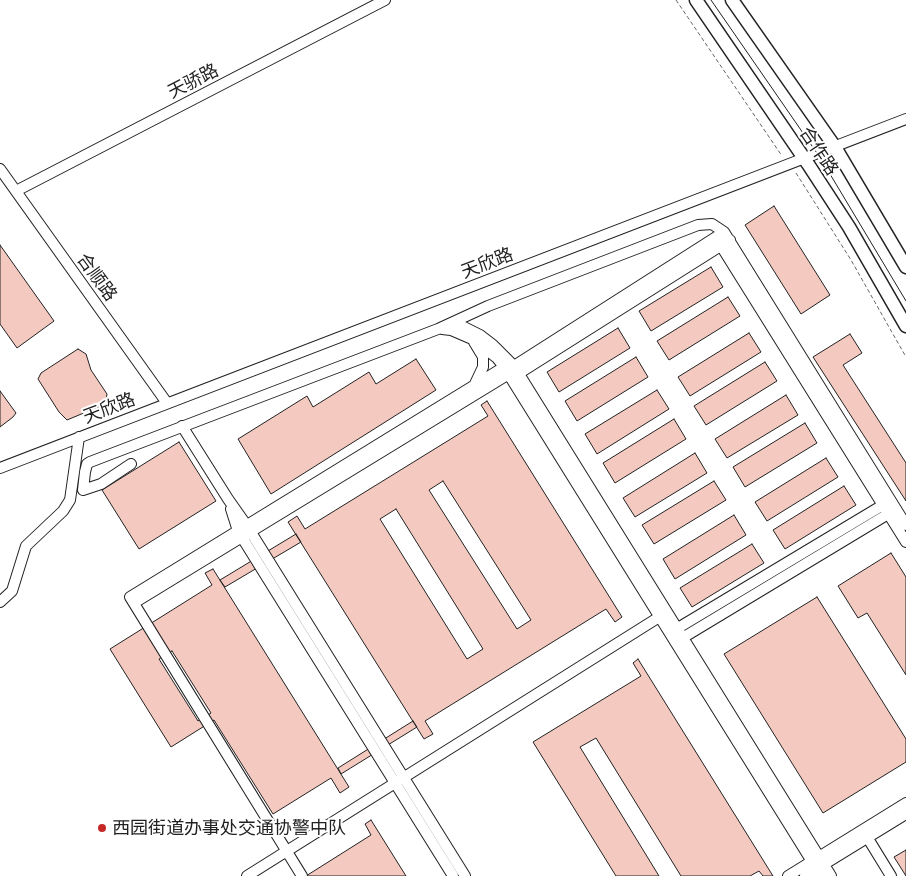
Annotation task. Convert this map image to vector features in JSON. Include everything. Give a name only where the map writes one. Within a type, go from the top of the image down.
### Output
[{"type":"main road","name":"合作路","points":[[696,0],[849,227],[906,326]]},
{"type":"main road","name":"合作路","points":[[732,0],[835,147],[906,267]]},
{"type":"street","name":"天骄路","points":[[16,191],[386,0]]},
{"type":"street","name":"天欣路","points":[[0,468],[906,120]]},
{"type":"street","name":"合顺路","points":[[0,169],[167,403]]},
{"type":"street","points":[[438,329],[488,306],[698,225],[712,224],[890,507],[906,542]]},
{"type":"street","points":[[302,876],[132,600],[723,239]]},
{"type":"street","points":[[131,464],[101,484],[83,490],[87,464],[90,462],[450,324],[458,324],[467,328],[493,345],[511,370],[819,865],[831,876]]},
{"type":"street","points":[[438,329],[450,330],[472,339],[511,370]]},
{"type":"street","points":[[472,339],[483,358],[483,366],[474,386]]},
{"type":"street","points":[[245,531],[474,386],[511,370]]},
{"type":"street","points":[[182,426],[399,780],[453,876]]},
{"type":"street","name":"天欣路","points":[[0,602],[12,591],[26,546],[63,511],[70,500],[79,437]]},
{"type":"street","points":[[890,507],[906,525]]},
{"type":"street","points":[[676,635],[890,507]]},
{"type":"street","points":[[247,876],[664,615]]},
{"type":"street","points":[[399,780],[465,876]]},
{"type":"street","points":[[805,876],[906,803]]},
{"type":"street","points":[[865,834],[906,814]]},
{"type":"street","points":[[865,834],[890,876]]},
{"type":"street","points":[[788,876],[819,865]]},
{"type":"path","points":[[676,0],[815,202],[851,260],[906,357]]},
{"type":"building","points":[[774,206],[830,295],[801,314],[745,225]]},
{"type":"building","points":[[0,245],[54,321],[17,348],[0,324]]},
{"type":"building","points":[[711,267],[723,287],[651,331],[639,311]]},
{"type":"building","points":[[728,297],[740,316],[669,360],[657,341]]},
{"type":"building","points":[[618,328],[630,348],[559,392],[547,372]]},
{"type":"building","points":[[749,333],[761,352],[690,396],[678,377]]},
{"type":"building","points":[[850,334],[862,353],[843,365],[906,463],[906,501],[813,357]]},
{"type":"building","points":[[78,349],[86,354],[91,370],[107,394],[103,405],[67,420],[59,412],[38,379],[41,373]]},
{"type":"building","points":[[636,357],[648,377],[577,421],[565,401]]},
{"type":"building","points":[[416,359],[436,390],[271,494],[238,439],[307,396],[313,407],[369,372],[376,384]]},
{"type":"building","points":[[765,362],[777,381],[706,425],[694,406]]},
{"type":"building","points":[[657,390],[669,409],[597,454],[585,434]]},
{"type":"building","points":[[0,391],[16,413],[0,427]]},
{"type":"building","points":[[786,395],[798,415],[727,458],[715,439]]},
{"type":"building","points":[[487,401],[622,617],[615,622],[606,609],[425,721],[433,734],[424,739],[288,522],[297,516],[305,529],[488,416],[481,405]],"holes":[[[443,481],[531,620],[517,629],[429,490]],[[396,509],[483,649],[467,659],[380,519]]]},
{"type":"building","points":[[674,419],[686,439],[615,483],[603,463]]},
{"type":"building","points":[[805,423],[817,443],[745,487],[733,467]]},
{"type":"building","points":[[179,442],[216,501],[139,549],[102,490]]},
{"type":"building","points":[[695,453],[707,473],[635,517],[623,498]]},
{"type":"building","points":[[826,458],[838,477],[767,521],[755,502]]},
{"type":"building","points":[[714,481],[726,500],[654,544],[642,525]]},
{"type":"building","points":[[844,486],[856,505],[785,549],[773,530]]},
{"type":"building","points":[[734,515],[746,535],[675,579],[663,559]]},
{"type":"building","points":[[296,534],[301,542],[225,587],[220,580]]},
{"type":"building","points":[[752,544],[764,563],[692,607],[680,588]]},
{"type":"building","points":[[891,553],[906,577],[906,675],[867,613],[858,618],[838,586]]},
{"type":"building","points":[[213,569],[349,787],[340,793],[331,778],[273,814],[214,720],[171,747],[110,649],[212,585],[205,573]],"holes":[[[172,651],[211,713],[198,721],[159,659]]]},
{"type":"building","points":[[817,597],[906,739],[906,762],[823,813],[724,654]]},
{"type":"building","points":[[638,659],[773,876],[763,876],[759,871],[750,876],[681,876],[596,738],[580,747],[659,876],[616,876],[533,742],[641,676],[633,663]]},
{"type":"building","points":[[413,721],[417,727],[341,774],[338,768]]},
{"type":"building","points":[[371,820],[406,876],[306,876],[371,835],[365,824]]},
{"type":"building","points":[[906,850],[906,876],[894,857]]},
{"type":"tram line","points":[[711,0],[821,159],[906,301]]},
{"type":"place","name":"西园街道办事处交通协警中队","points":[[102,828]]}]
